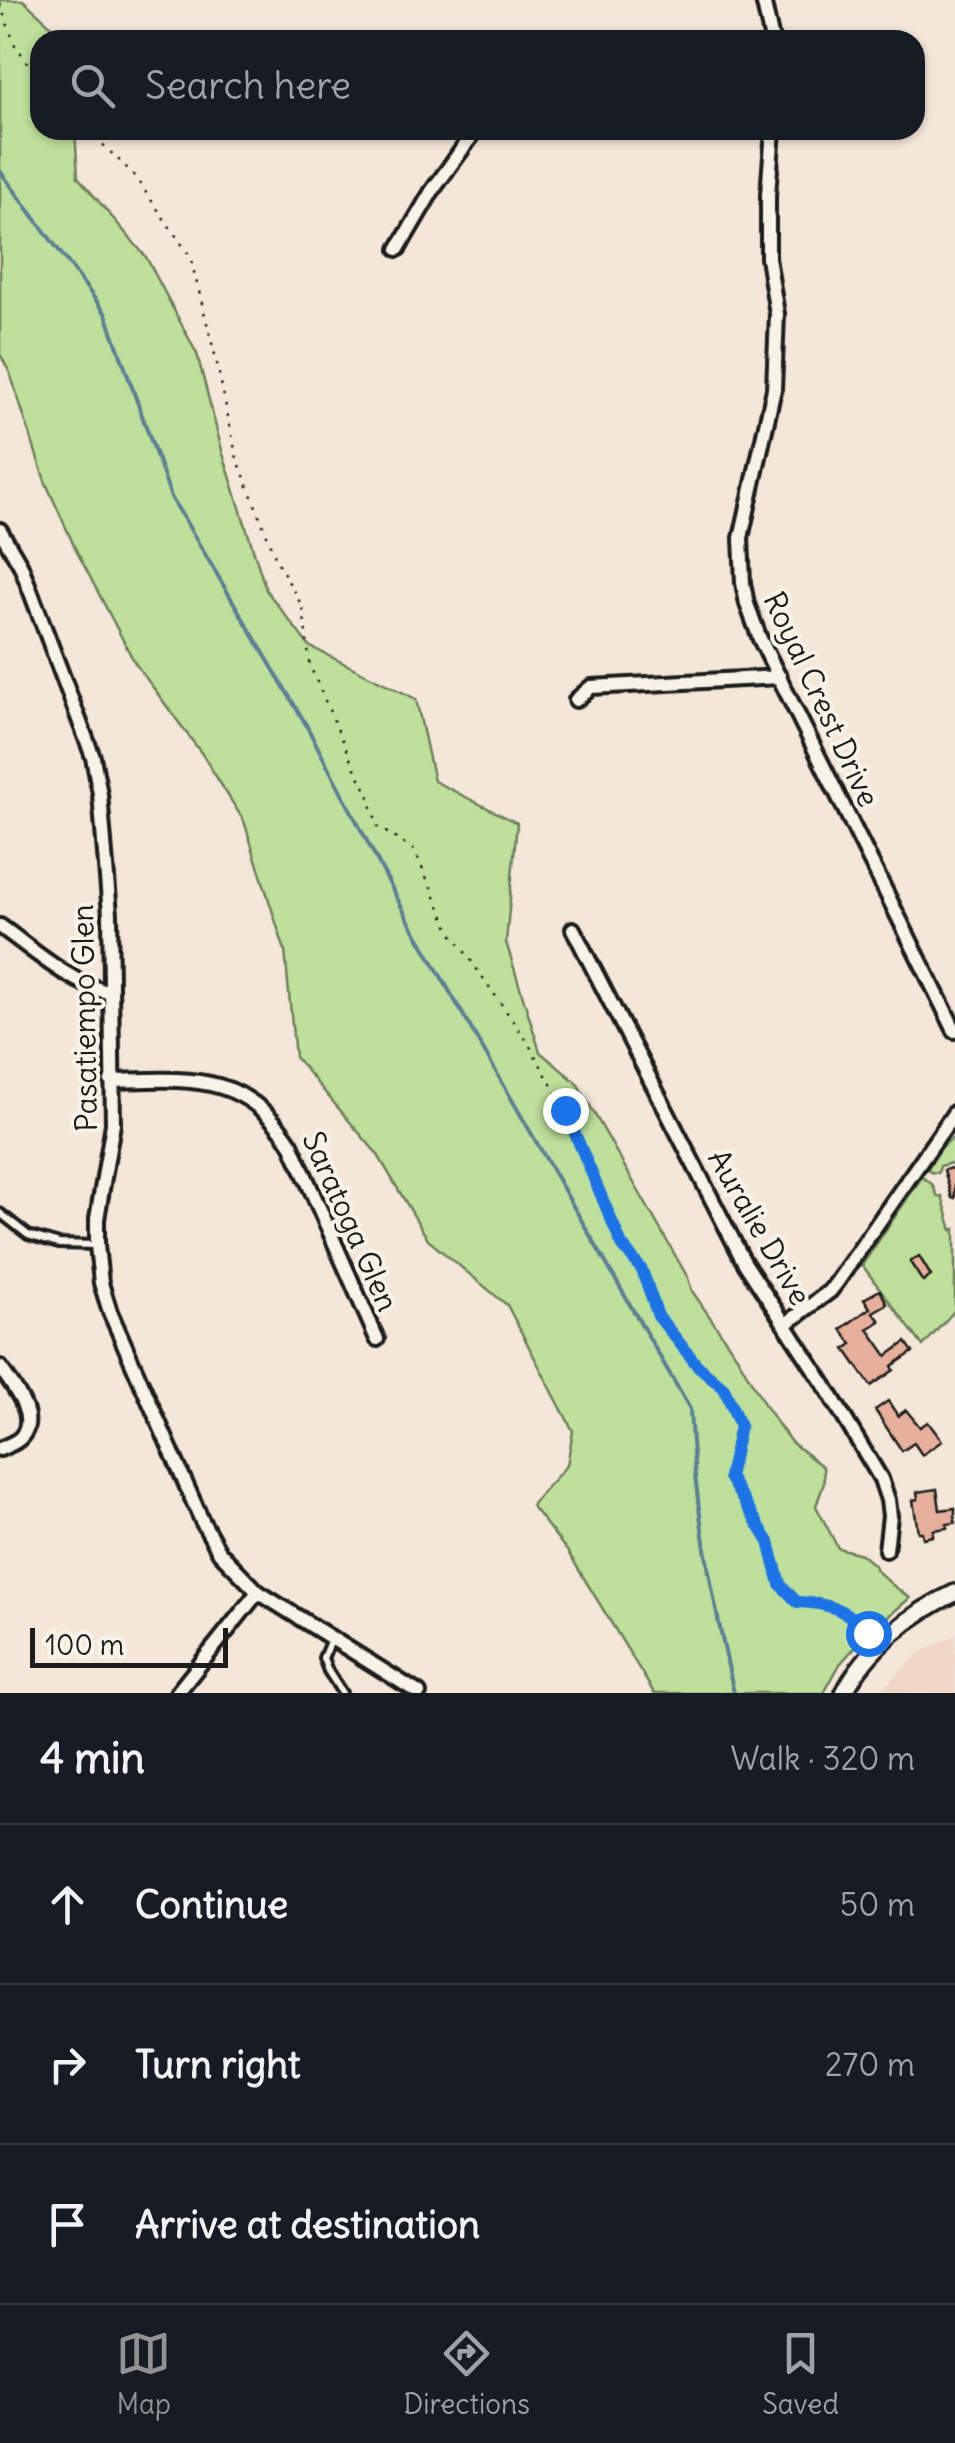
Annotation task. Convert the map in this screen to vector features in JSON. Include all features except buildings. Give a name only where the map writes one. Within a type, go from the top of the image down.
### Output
[{"type":"street","points":[[763,0],[770,30]]},
{"type":"street","points":[[398,249],[469,140]]},
{"type":"street","name":"Royal Crest Drive","points":[[771,140],[768,258],[776,314],[774,390],[742,538],[747,604],[760,639],[955,1031]]},
{"type":"street","name":"Pasatiempo Glen","points":[[0,530],[21,566],[93,757],[100,794],[108,897],[112,1124],[97,1218],[97,1245],[101,1282],[110,1312],[202,1521],[220,1553],[258,1592],[419,1693]]},
{"type":"street","points":[[576,700],[591,686],[780,677]]},
{"type":"street","points":[[0,926],[74,980],[111,993]]},
{"type":"street","name":"Auralie Drive","points":[[573,929],[744,1262],[881,1480],[890,1516],[886,1550]]},
{"type":"street","name":"Saratoga Glen","points":[[111,1081],[206,1082],[252,1101],[280,1126],[377,1340]]},
{"type":"street","points":[[786,1324],[830,1291],[955,1112]]},
{"type":"street","points":[[0,1368],[28,1417],[20,1440],[0,1449]]},
{"type":"street","points":[[177,1693],[258,1592]]},
{"type":"street","points":[[844,1693],[882,1642],[915,1615],[955,1592]]},
{"type":"lane","points":[[0,1213],[28,1234],[59,1244],[97,1245]]},
{"type":"lane","points":[[331,1638],[323,1658],[342,1693]]},
{"type":"path","points":[[0,4],[15,45],[30,65]]},
{"type":"path","points":[[98,140],[132,174],[190,256],[236,456],[277,561],[303,608],[310,666],[368,794],[378,826],[414,850],[451,932],[527,1042],[565,1110],[622,1245],[642,1270],[658,1316],[697,1365],[724,1388],[740,1426],[729,1477],[769,1542],[780,1584],[797,1602],[828,1604],[860,1622],[871,1635]]},
{"type":"shaded area","points":[[955,1635],[955,1693],[878,1693],[919,1653]]},
{"type":"green space","points":[[0,0],[23,0],[56,30],[30,30],[30,140],[76,140],[78,177],[146,257],[197,354],[223,454],[266,590],[309,646],[416,699],[434,781],[517,823],[506,942],[540,1052],[577,1083],[692,1291],[767,1409],[791,1442],[823,1467],[824,1483],[816,1506],[838,1548],[861,1554],[910,1598],[866,1635],[840,1664],[824,1693],[654,1693],[568,1552],[531,1505],[567,1465],[573,1431],[507,1305],[428,1240],[378,1155],[295,1057],[285,951],[244,821],[202,754],[135,663],[45,481],[10,373],[0,354]]},
{"type":"green space","points":[[955,1135],[955,1162],[940,1166],[938,1173],[930,1172],[928,1168],[942,1147]]},
{"type":"green space","points":[[922,1177],[932,1184],[938,1197],[942,1196],[952,1230],[955,1229],[955,1310],[923,1346],[862,1265]]},
{"type":"waterway","points":[[0,171],[106,314],[171,497],[304,721],[408,919],[690,1409],[706,1552],[734,1693]]},
{"type":"route","points":[[565,1110],[622,1245],[642,1270],[658,1316],[697,1365],[724,1388],[740,1426],[729,1477],[769,1542],[780,1584],[797,1602],[828,1604],[860,1622],[868,1633]]}]
